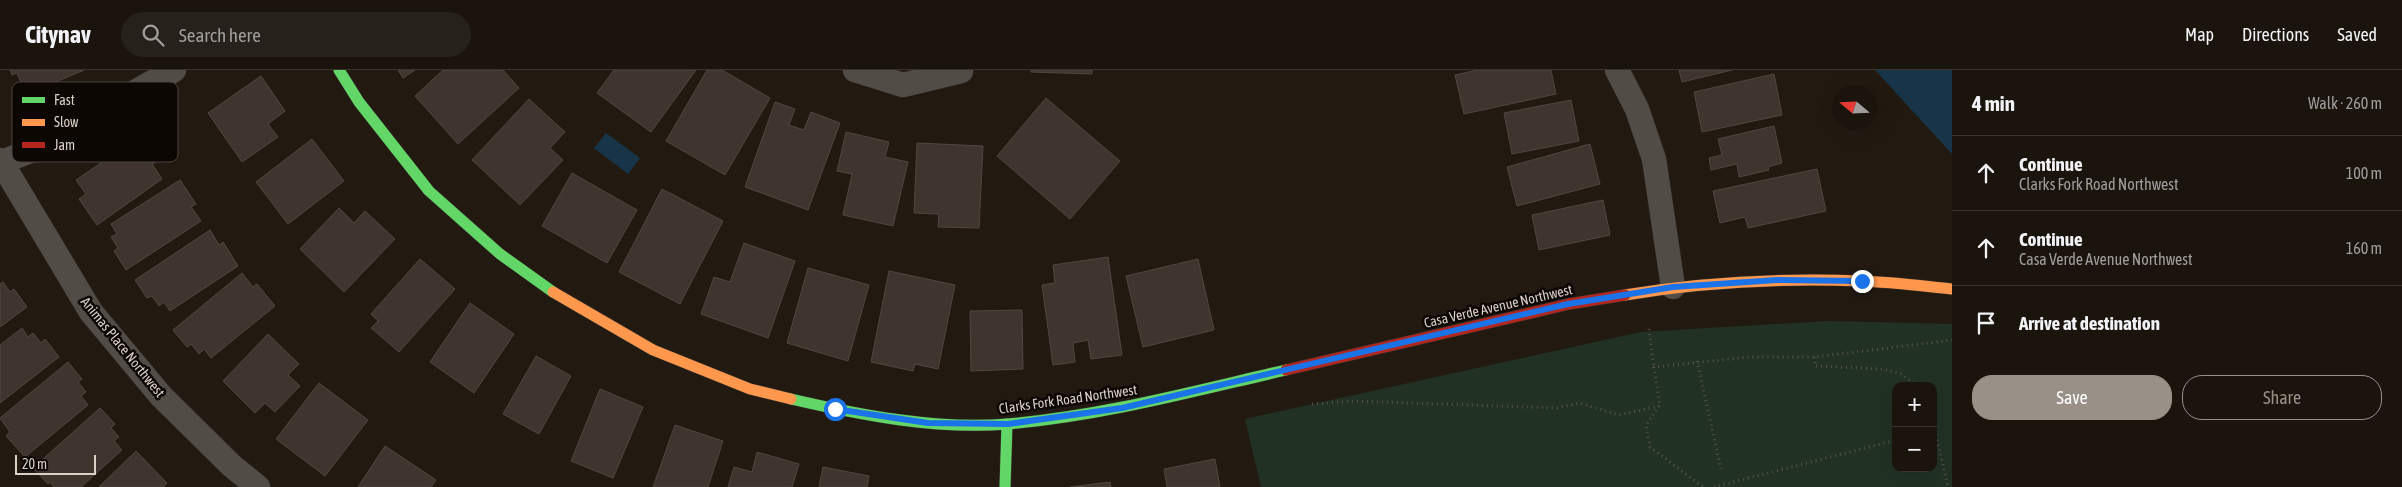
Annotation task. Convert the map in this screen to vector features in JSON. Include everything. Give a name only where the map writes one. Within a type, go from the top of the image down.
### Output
[{"type":"street","points":[[153,82],[174,70]]},
{"type":"street","name":"Clarks Fork Road Northwest","points":[[339,70],[360,102],[429,191],[500,254],[564,300],[653,350],[750,389],[835,409],[928,423],[1008,424],[1122,408],[1234,382]]},
{"type":"street","points":[[855,70],[903,85],[961,71]]},
{"type":"street","points":[[1617,70],[1637,109],[1654,159],[1673,287]]},
{"type":"street","points":[[0,162],[12,158]]},
{"type":"street","name":"Animas Place Northwest","points":[[0,162],[91,312],[161,396],[232,466],[258,487]]},
{"type":"street","name":"Casa Verde Avenue Northwest","points":[[1234,382],[1568,304],[1673,287],[1777,280],[1862,281],[1952,289]]},
{"type":"street","points":[[1005,487],[1008,424]]},
{"type":"path","points":[[1649,329],[1660,406],[1646,425],[1650,447],[1703,487]]},
{"type":"path","points":[[1654,367],[1748,357],[1815,357],[1952,340]]},
{"type":"path","points":[[1815,357],[1815,366],[1882,369],[1901,374],[1912,382]]},
{"type":"path","points":[[1697,361],[1721,469]]},
{"type":"path","points":[[1312,404],[1351,401],[1557,408],[1580,403],[1619,415],[1660,406]]},
{"type":"path","points":[[1714,487],[1892,441]]},
{"type":"path","points":[[1937,442],[1948,487]]},
{"type":"green space","points":[[1829,321],[1952,324],[1952,487],[1261,487],[1245,419],[1641,332]]},
{"type":"water","points":[[1952,70],[1952,154],[1876,71]]},
{"type":"water","points":[[606,133],[640,158],[628,174],[594,148]]},
{"type":"building","points":[[10,70],[84,70],[56,82],[21,82],[17,73],[12,75]]},
{"type":"building","points":[[398,70],[415,70],[403,78]]},
{"type":"building","points":[[443,70],[503,70],[519,88],[458,144],[415,96]]},
{"type":"building","points":[[614,70],[696,70],[651,132],[597,93]]},
{"type":"building","points":[[707,70],[722,70],[770,98],[725,175],[666,141]]},
{"type":"building","points":[[1031,70],[1092,70],[1092,74],[1031,72]]},
{"type":"building","points":[[1478,70],[1551,70],[1556,94],[1464,114],[1455,75]]},
{"type":"building","points":[[1679,70],[1732,70],[1682,82]]},
{"type":"building","points":[[1774,74],[1782,115],[1702,132],[1694,92]]},
{"type":"building","points":[[261,76],[285,111],[268,124],[278,137],[242,162],[208,113]]},
{"type":"building","points":[[1046,98],[1120,161],[1070,219],[997,156]]},
{"type":"building","points":[[529,99],[565,132],[550,148],[563,160],[520,205],[472,160]]},
{"type":"building","points":[[1571,100],[1579,141],[1512,154],[1504,113]]},
{"type":"building","points":[[775,102],[795,109],[789,125],[804,130],[811,112],[840,123],[808,210],[745,187]]},
{"type":"building","points":[[1774,126],[1782,163],[1768,167],[1769,170],[1739,177],[1737,164],[1711,170],[1709,158],[1722,155],[1718,139]]},
{"type":"building","points":[[846,132],[889,142],[885,157],[908,162],[893,226],[843,215],[852,174],[837,171]]},
{"type":"building","points":[[312,139],[344,181],[288,224],[256,182]]},
{"type":"building","points":[[917,143],[983,146],[979,228],[938,227],[939,214],[914,213]]},
{"type":"building","points":[[1590,144],[1600,184],[1517,206],[1507,167]]},
{"type":"building","points":[[102,162],[156,162],[152,164],[162,179],[97,225],[79,199],[86,194],[76,180]]},
{"type":"building","points":[[1817,169],[1826,211],[1748,228],[1745,217],[1720,223],[1713,191]]},
{"type":"building","points":[[572,173],[637,210],[607,263],[542,226]]},
{"type":"building","points":[[180,180],[196,204],[191,207],[201,221],[126,270],[114,251],[118,248],[111,237],[117,234],[111,224]]},
{"type":"building","points":[[662,189],[723,221],[680,304],[619,272]]},
{"type":"building","points":[[1603,200],[1610,235],[1539,250],[1532,215]]},
{"type":"building","points":[[339,208],[354,223],[365,211],[395,239],[344,292],[300,249]]},
{"type":"building","points":[[210,230],[219,245],[223,242],[238,266],[170,311],[164,302],[159,306],[152,296],[147,298],[135,280]]},
{"type":"building","points":[[744,243],[795,261],[768,338],[701,314],[714,277],[730,282]]},
{"type":"building","points":[[1108,257],[1122,355],[1091,359],[1088,340],[1073,343],[1075,362],[1053,365],[1042,285],[1055,283],[1053,265]]},
{"type":"building","points":[[420,259],[455,289],[399,352],[371,328],[378,321],[371,314]]},
{"type":"building","points":[[1198,259],[1214,330],[1143,347],[1126,276]]},
{"type":"building","points":[[808,268],[869,285],[848,361],[787,343]]},
{"type":"building","points":[[889,271],[955,285],[938,369],[915,364],[913,371],[871,362]]},
{"type":"building","points":[[242,273],[253,287],[257,284],[275,306],[211,358],[204,349],[199,354],[191,344],[187,347],[173,330]]},
{"type":"building","points":[[3,282],[10,292],[14,289],[27,307],[0,327],[0,284]]},
{"type":"building","points":[[470,303],[514,334],[474,393],[430,362]]},
{"type":"building","points":[[1022,310],[1023,369],[971,371],[970,311]]},
{"type":"building","points":[[22,328],[28,337],[33,333],[41,343],[45,339],[59,357],[0,403],[0,345]]},
{"type":"building","points":[[268,334],[299,364],[288,375],[300,386],[275,412],[265,403],[255,413],[223,381]]},
{"type":"building","points":[[536,356],[571,376],[539,434],[503,414]]},
{"type":"building","points":[[68,362],[82,379],[78,382],[86,392],[81,396],[88,405],[25,457],[6,436],[10,432],[0,418]]},
{"type":"building","points":[[319,383],[368,420],[325,476],[276,439]]},
{"type":"building","points":[[600,389],[643,407],[613,478],[571,461]]},
{"type":"building","points":[[100,408],[115,424],[111,428],[119,437],[114,441],[122,450],[81,487],[54,487],[50,482],[48,484],[33,468]]},
{"type":"building","points":[[675,425],[723,441],[708,487],[653,487]]},
{"type":"building","points":[[385,446],[436,480],[431,487],[358,487]]},
{"type":"building","points":[[136,451],[167,483],[163,487],[99,487]]},
{"type":"building","points":[[757,452],[799,464],[792,487],[728,487],[734,467],[752,472]]},
{"type":"building","points":[[1215,459],[1220,487],[1167,487],[1164,469]]},
{"type":"building","points":[[823,467],[869,476],[867,487],[819,487]]},
{"type":"building","points":[[1110,482],[1111,487],[1070,487]]},
{"type":"traffic: fast","points":[[339,70],[359,102],[429,191],[500,254],[553,292]]},
{"type":"traffic: fast","points":[[791,399],[844,411],[899,420],[954,425],[1008,424],[1113,409],[1286,370]]},
{"type":"traffic: fast","points":[[1005,487],[1007,424]]},
{"type":"traffic: slow","points":[[1625,295],[1713,284],[1802,280],[1906,284],[1952,289]]},
{"type":"traffic: slow","points":[[553,292],[653,350],[750,389],[791,399]]},
{"type":"traffic: jam","points":[[1286,370],[1569,304],[1625,295]]},
{"type":"route","points":[[835,409],[928,423],[1008,424],[1122,408],[1568,304],[1673,287],[1777,280],[1862,281]]}]
